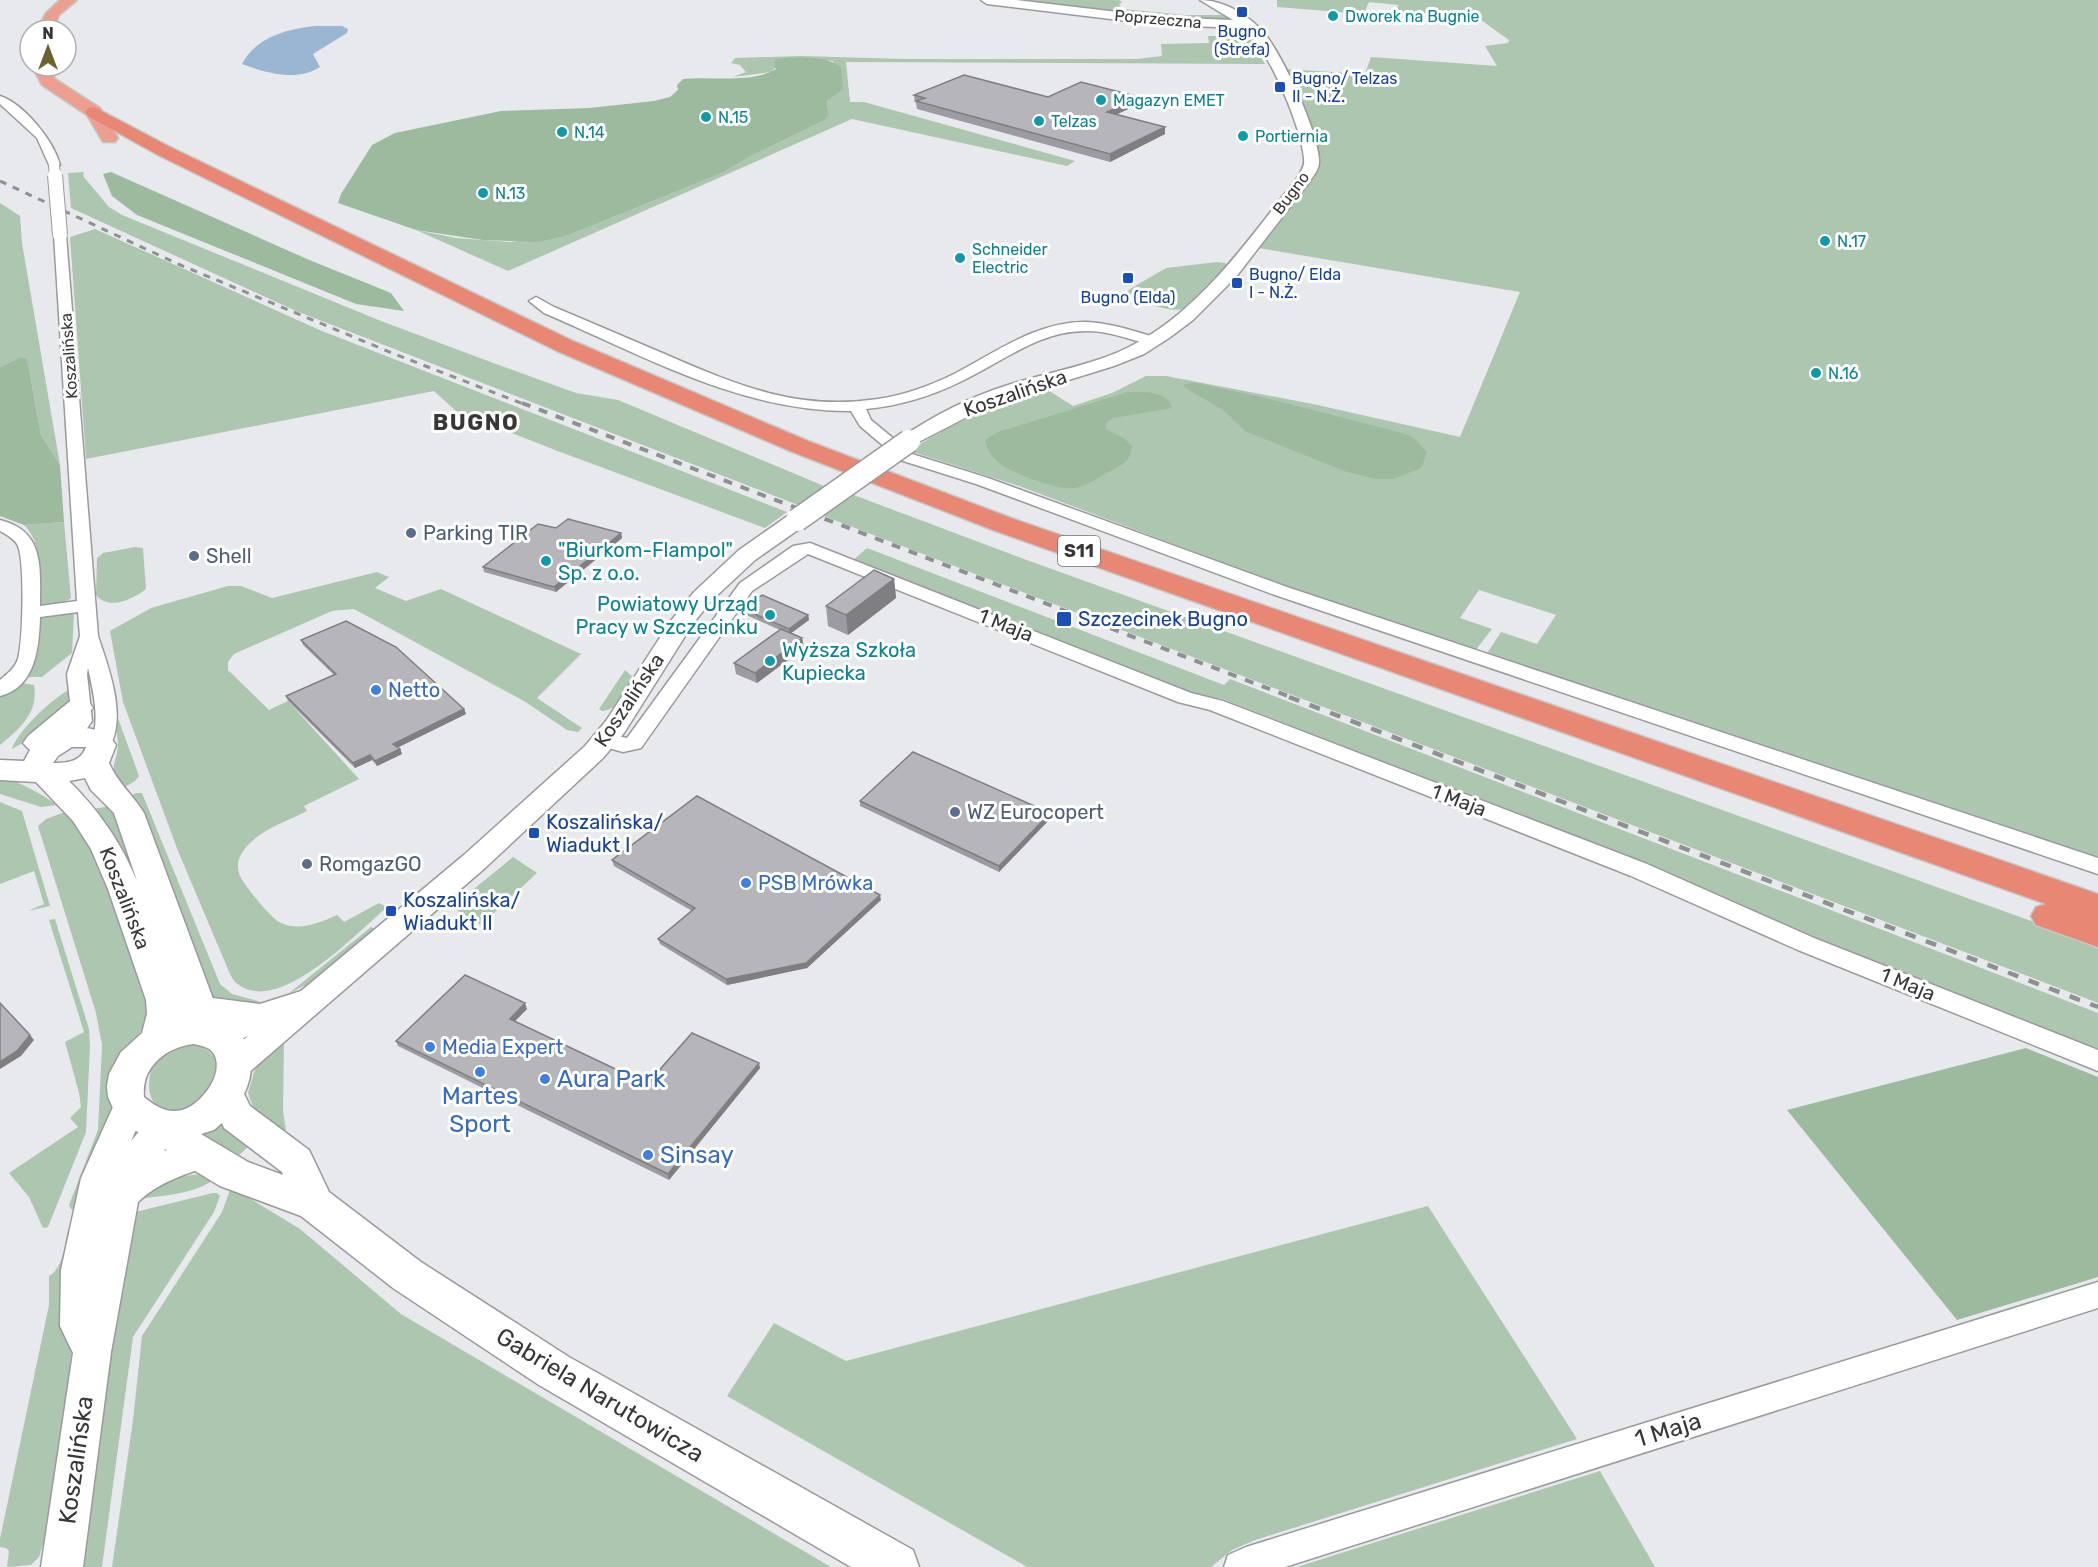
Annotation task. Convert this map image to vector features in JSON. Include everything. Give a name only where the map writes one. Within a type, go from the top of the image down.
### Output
[{"type":"highway","points":[[50,18],[70,0]]},
{"type":"highway","points":[[46,78],[48,82],[94,112]]},
{"type":"highway","name":"S11","points":[[94,112],[109,138],[463,314],[607,382],[874,494],[2098,933]]},
{"type":"highway","name":"S11","points":[[94,112],[164,151],[565,346],[799,446],[1035,535],[2098,909]]},
{"type":"main road","points":[[37,753],[44,739],[79,708]]},
{"type":"main road","points":[[0,770],[37,753],[85,737],[98,741],[97,753],[68,773],[37,753]]},
{"type":"main road","name":"Koszalińska","points":[[37,753],[102,839],[110,856],[140,932],[165,1010],[157,1041]]},
{"type":"main road","name":"Koszalińska","points":[[97,753],[102,783],[121,800],[129,813],[217,1046]]},
{"type":"main road","points":[[185,1030],[217,1046],[213,1110],[186,1125],[164,1127],[152,1123],[129,1108],[125,1097],[125,1083],[132,1067],[157,1041],[185,1030]]},
{"type":"main road","name":"Gabriela Narutowicza","points":[[217,1046],[237,1117],[297,1161],[315,1204]]},
{"type":"main road","name":"Gabriela Narutowicza","points":[[164,1127],[200,1155],[234,1174],[315,1204],[407,1275],[554,1371],[896,1567]]},
{"type":"street","name":"Poprzeczna","points":[[987,0],[1154,20],[1246,24]]},
{"type":"street","name":"Bugno","points":[[1152,341],[1184,319],[1220,283],[1311,169],[1310,150],[1279,66],[1259,34],[1206,0]]},
{"type":"street","name":"Koszalińska","points":[[0,99],[43,136],[49,146],[54,165],[89,636],[96,658],[107,718],[107,730],[97,753]]},
{"type":"street","points":[[536,301],[618,340],[731,388],[759,398],[810,406],[856,406],[927,391],[959,377],[1022,341],[1061,329],[1085,327],[1112,329],[1152,341]]},
{"type":"street","name":"Koszalińska","points":[[217,1046],[315,997],[475,861],[562,783],[605,740],[682,622],[702,597],[747,555],[933,425],[986,400],[1091,368],[1152,341]]},
{"type":"street","points":[[856,406],[865,423],[906,457],[982,481],[1281,591],[2098,866]]},
{"type":"street","points":[[0,525],[21,537],[28,549],[30,613],[29,653],[26,662],[19,673],[0,690]]},
{"type":"street","name":"1 Maja","points":[[605,740],[623,745],[634,743],[746,588],[799,550],[804,548],[816,550],[1185,698],[1216,705],[1639,870],[1806,944],[2098,1061]]},
{"type":"street","points":[[30,613],[87,604]]},
{"type":"street","name":"Koszalińska","points":[[37,753],[82,721],[77,674],[89,636]]},
{"type":"street","name":"Koszalińska","points":[[217,1046],[260,1016],[315,997]]},
{"type":"street","points":[[92,1352],[79,1326],[79,1270],[98,1178],[129,1108]]},
{"type":"street","name":"Koszalińska","points":[[62,1567],[92,1352],[126,1176],[131,1166],[164,1127]]},
{"type":"street","points":[[124,1193],[139,1178],[156,1168],[200,1155]]},
{"type":"street","name":"1 Maja","points":[[1240,1567],[2098,1295]]},
{"type":"green space","points":[[1030,0],[1119,0],[1122,2],[1119,5],[1123,9],[1185,15],[1222,15],[1231,19],[1182,20],[1028,2]]},
{"type":"green space","points":[[1277,0],[2098,0],[2098,857],[1486,655],[1501,632],[1537,644],[1556,615],[1479,590],[1460,618],[1492,629],[1475,651],[1274,582],[1019,486],[910,451],[960,422],[1048,390],[1073,406],[1112,393],[1146,376],[1166,376],[1313,404],[1460,437],[1520,292],[1258,248],[1311,178],[1285,69],[1365,74],[1371,57],[1497,66],[1485,46],[1508,43],[1509,40],[1481,20],[1460,18],[1450,13],[1396,14],[1398,5],[1369,2],[1364,14],[1277,7]]},
{"type":"green space","points":[[1208,36],[1249,36],[1265,64],[846,62],[850,102],[864,102],[1075,161],[1067,166],[852,119],[508,271],[416,230],[456,238],[510,242],[569,235],[722,173],[751,156],[825,120],[829,115],[827,101],[843,90],[833,61],[785,58],[771,72],[733,77],[746,72],[740,65],[731,63],[735,58],[800,56],[907,59],[1137,59],[1162,56],[1161,44],[1209,43]]},
{"type":"green space","points":[[822,59],[841,67],[843,90],[827,101],[829,115],[825,120],[751,156],[722,173],[569,235],[538,242],[483,240],[416,230],[338,203],[341,194],[372,145],[395,133],[501,111],[589,108],[654,101],[670,97],[678,90],[677,85],[683,79],[743,78],[766,74],[776,69],[775,60]]},
{"type":"green space","points":[[84,172],[83,176],[109,207],[122,215],[381,321],[496,364],[576,393],[618,400],[824,486],[798,505],[296,311],[71,208],[68,173]]},
{"type":"green space","points":[[111,172],[307,259],[391,293],[404,311],[356,304],[137,215],[112,196],[103,174]]},
{"type":"green space","points":[[0,203],[20,216],[22,243],[60,465],[41,435],[27,358],[21,357],[0,367]]},
{"type":"green space","points":[[95,229],[322,331],[787,512],[765,528],[456,411],[434,391],[86,459],[70,237]]},
{"type":"green space","points":[[1217,262],[1228,266],[1204,296],[1189,307],[1179,310],[1167,309],[1125,295],[1130,289],[1166,268]]},
{"type":"green space","points":[[21,357],[27,358],[41,435],[60,465],[64,522],[24,525],[0,516],[0,367]]},
{"type":"green space","points":[[1195,383],[1266,398],[1406,434],[1415,439],[1427,453],[1421,468],[1393,479],[1375,479],[1344,471],[1245,431],[1223,410],[1184,387],[1184,384]]},
{"type":"green space","points":[[1128,392],[1148,392],[1160,395],[1169,402],[1172,408],[1113,418],[1106,423],[1106,429],[1125,439],[1132,446],[1130,456],[1122,465],[1084,485],[1075,488],[1058,487],[1026,477],[1000,464],[987,447],[985,440],[998,432]]},
{"type":"green space","points":[[851,494],[1035,563],[2098,945],[2098,1003],[821,515]]},
{"type":"green space","points":[[64,522],[71,598],[55,605],[42,605],[38,603],[39,561],[37,551],[30,532],[24,525]]},
{"type":"green space","points":[[135,547],[143,548],[146,589],[121,602],[101,600],[96,595],[97,558],[103,553]]},
{"type":"green space","points":[[867,548],[1224,685],[1230,679],[2098,1013],[2098,1052],[1796,930],[1732,900],[1223,699],[1188,693],[851,562]]},
{"type":"green space","points":[[377,572],[389,577],[375,588],[406,601],[441,589],[581,654],[537,698],[582,728],[578,732],[567,730],[524,701],[354,609],[332,611],[234,654],[228,662],[228,670],[269,710],[288,701],[359,779],[304,806],[307,811],[271,828],[248,845],[239,858],[238,870],[242,880],[275,919],[286,925],[301,926],[337,915],[344,922],[379,903],[387,907],[318,967],[275,989],[256,991],[238,984],[231,976],[178,851],[123,702],[110,631],[151,608],[228,586],[241,586],[272,598]]},
{"type":"green space","points":[[74,613],[72,653],[42,677],[21,677],[37,620],[44,616]]},
{"type":"green space","points":[[625,670],[636,680],[618,704],[602,711],[599,709]]},
{"type":"green space","points":[[16,682],[34,685],[34,704],[21,726],[0,745],[0,693]]},
{"type":"green space","points":[[72,688],[72,694],[55,725],[12,749],[21,733],[38,715],[56,698]]},
{"type":"green space","points":[[115,710],[139,776],[125,787],[114,771],[118,740],[110,711]]},
{"type":"green space","points":[[0,777],[30,788],[57,805],[41,807],[0,794]]},
{"type":"green space","points":[[142,793],[220,984],[232,994],[261,1002],[237,1006],[213,999],[141,809],[132,795]]},
{"type":"green space","points":[[0,802],[22,811],[50,906],[28,911],[44,904],[34,871],[0,884]]},
{"type":"green space","points":[[111,806],[118,816],[192,1021],[92,809]]},
{"type":"green space","points":[[65,812],[93,848],[148,999],[147,1022],[120,1062],[109,1096],[112,1114],[75,1210],[69,1205],[98,1130],[102,1045],[96,1013],[38,826],[46,819]]},
{"type":"green space","points":[[513,857],[537,873],[481,925],[452,907]]},
{"type":"green space","points":[[55,919],[89,1029],[90,1046],[86,1132],[48,1227],[43,1228],[29,1197],[9,1173],[78,1127],[70,1118],[81,1107],[65,1042],[84,1032],[49,920]]},
{"type":"green space","points":[[371,927],[375,929],[322,977],[288,994]]},
{"type":"green space","points":[[284,1039],[283,1111],[286,1131],[254,1110],[248,1093],[258,1059]]},
{"type":"green space","points":[[188,1043],[202,1047],[213,1056],[218,1075],[208,1093],[193,1109],[174,1112],[164,1110],[157,1106],[150,1091],[149,1082],[154,1064],[158,1057]]},
{"type":"green space","points":[[2026,1048],[2098,1077],[2098,1277],[1957,1320],[1787,1110]]},
{"type":"green space","points":[[216,1120],[223,1128],[250,1145],[235,1159],[193,1130]]},
{"type":"green space","points":[[201,1174],[215,1179],[188,1191],[137,1199],[167,1181]]},
{"type":"green space","points":[[231,1187],[300,1229],[401,1314],[831,1567],[112,1567],[133,1420],[142,1336],[222,1212]]},
{"type":"green space","points":[[213,1193],[220,1196],[214,1212],[133,1337],[102,1567],[79,1567],[131,1213]]},
{"type":"green space","points":[[1428,1206],[1577,1439],[1255,1540],[1232,1550],[1211,1567],[1027,1567],[727,1396],[774,1323],[846,1361]]},
{"type":"green space","points":[[80,1226],[68,1301],[71,1355],[67,1402],[46,1534],[39,1557],[31,1565],[7,1567],[9,1551],[0,1547],[0,1539],[49,1305],[49,1276],[61,1262],[68,1230]]},
{"type":"green space","points":[[1600,1471],[1655,1567],[1297,1567]]},
{"type":"water","points":[[342,26],[348,29],[347,33],[313,54],[320,67],[311,72],[292,75],[271,73],[242,64],[255,47],[273,36],[294,29]]},
{"type":"building","name":"Telzas","points":[[964,75],[1048,97],[1081,82],[1139,97],[1107,112],[1165,127],[1110,154],[916,101],[925,98],[914,95]]},
{"type":"building","name":"\"Biurkom-Flampol\" Sp. z o.o.","points":[[568,519],[621,533],[554,587],[483,567],[538,524],[556,528]]},
{"type":"building","points":[[874,570],[894,579],[846,615],[826,606]]},
{"type":"building","name":"Powiatowy Urząd Pracy w Szczecinku","points":[[762,595],[808,615],[789,629],[743,609]]},
{"type":"building","name":"Netto","points":[[346,621],[396,647],[464,709],[393,744],[400,749],[375,761],[370,755],[353,763],[286,696],[336,674],[301,640]]},
{"type":"building","points":[[781,629],[802,638],[755,673],[734,663]]},
{"type":"building","name":"WZ Eurocopert","points":[[913,752],[1050,813],[999,866],[860,801]]},
{"type":"building","name":"PSB Mrówka","points":[[697,796],[880,895],[806,963],[726,979],[658,939],[695,908],[612,860]]},
{"type":"building","name":"Aura Park","points":[[465,975],[525,1003],[510,1019],[647,1084],[692,1033],[759,1063],[668,1174],[396,1041]]},
{"type":"building","points":[[0,1003],[30,1035],[17,1051],[0,1062]]},
{"type":"railway","points":[[0,181],[178,264],[392,353],[526,405]]},
{"type":"railway","points":[[522,403],[1293,698]]},
{"type":"railway","points":[[1289,697],[2098,1007]]},
{"type":"place","name":"Bugno (Strefa)","points":[[1242,12]]},
{"type":"place","name":"Dworek na Bugnie","points":[[1333,16]]},
{"type":"place","name":"Bugno/ Telzas II - N.Ż.","points":[[1280,87]]},
{"type":"place","name":"Magazyn EMET","points":[[1101,100]]},
{"type":"place","name":"N.15","points":[[706,117]]},
{"type":"place","name":"Telzas","points":[[1039,121]]},
{"type":"place","name":"N.14","points":[[562,132]]},
{"type":"place","name":"Portiernia","points":[[1243,136]]},
{"type":"place","name":"N.13","points":[[483,193]]},
{"type":"place","name":"N.17","points":[[1825,241]]},
{"type":"place","name":"Schneider Electric","points":[[960,258]]},
{"type":"place","name":"Bugno (Elda)","points":[[1128,278]]},
{"type":"place","name":"Bugno/ Elda I - N.Ż.","points":[[1237,283]]},
{"type":"place","name":"N.16","points":[[1816,373]]},
{"type":"place","name":"Parking TIR","points":[[411,533]]},
{"type":"place","name":"Shell","points":[[194,556]]},
{"type":"place","name":"\"Biurkom-Flampol\" Sp. z o.o.","points":[[546,561]]},
{"type":"place","name":"Powiatowy Urząd Pracy w Szczecinku","points":[[770,615]]},
{"type":"place","name":"Szczecinek Bugno","points":[[1064,619]]},
{"type":"place","name":"Wyższa Szkoła Kupiecka","points":[[770,661]]},
{"type":"place","name":"Netto","points":[[376,690]]},
{"type":"place","name":"WZ Eurocopert","points":[[955,812]]},
{"type":"place","name":"Koszalińska/ Wiadukt I","points":[[534,833]]},
{"type":"place","name":"RomgazGO","points":[[307,864]]},
{"type":"place","name":"PSB Mrówka","points":[[746,883]]},
{"type":"place","name":"Koszalińska/ Wiadukt II","points":[[391,911]]},
{"type":"place","name":"Media Expert","points":[[430,1047]]},
{"type":"place","name":"Martes Sport","points":[[480,1072]]},
{"type":"place","name":"Aura Park","points":[[545,1079]]},
{"type":"place","name":"Sinsay","points":[[648,1155]]},
{"type":"district","name":"BUGNO","points":[[476,422]]}]
